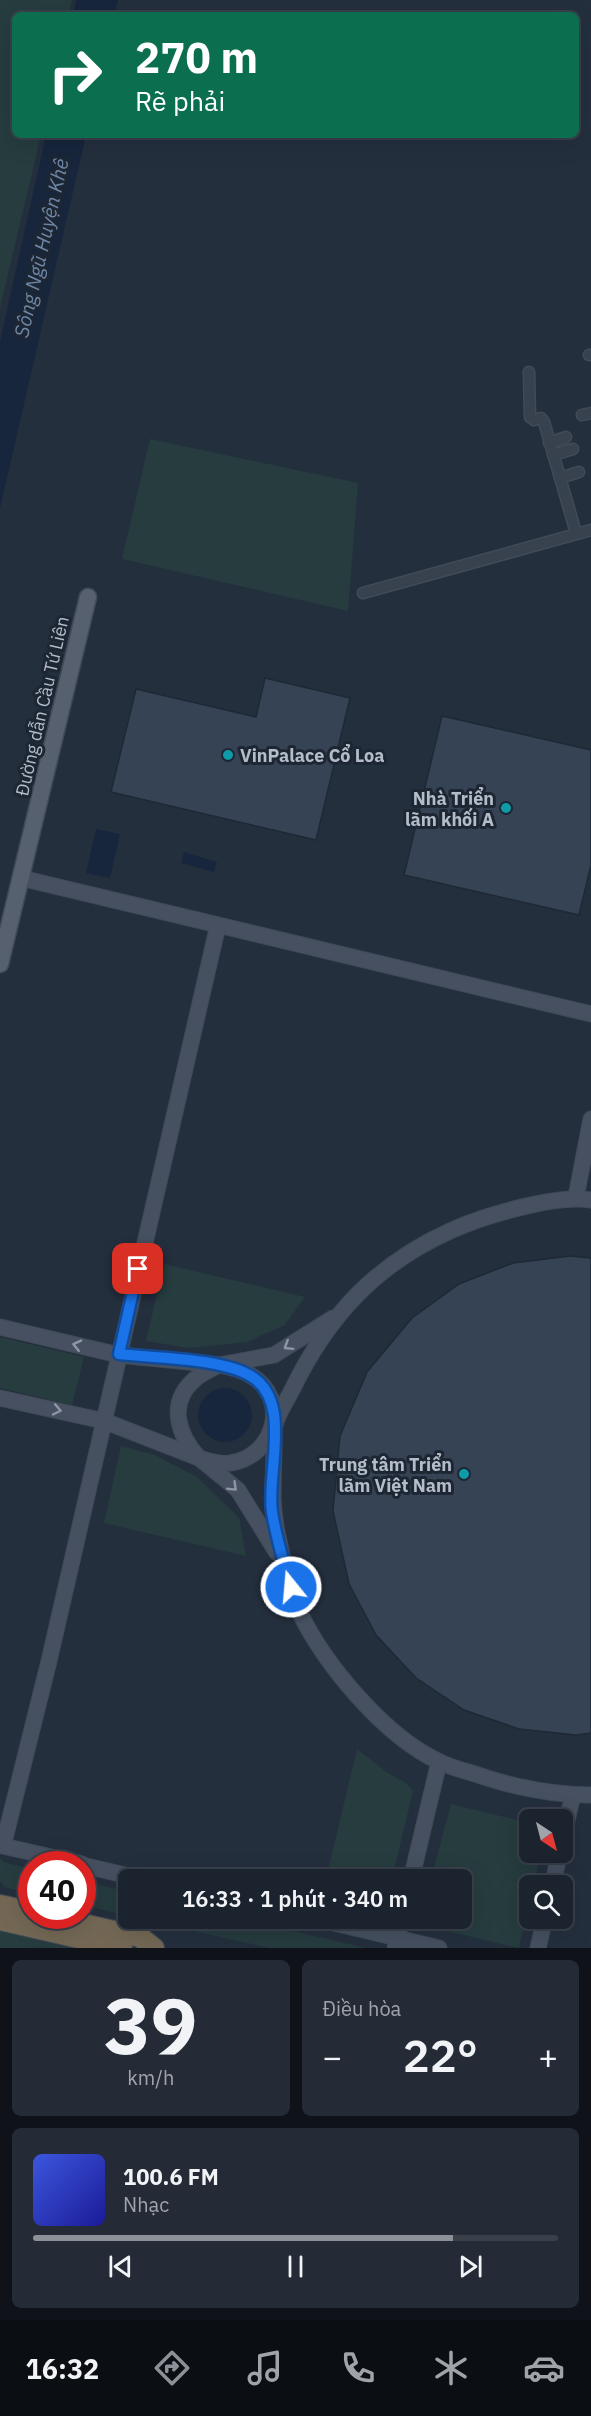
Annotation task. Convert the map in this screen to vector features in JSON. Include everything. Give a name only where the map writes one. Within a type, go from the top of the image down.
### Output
[{"type":"highway","points":[[0,1905],[18,1909]]},
{"type":"highway","points":[[0,1920],[122,1948]]},
{"type":"highway","points":[[96,1927],[140,1937],[154,1948]]},
{"type":"main road","name":"Đường dẫn Cầu Tứ Liên","points":[[0,964],[88,597]]},
{"type":"street","points":[[529,372],[530,417],[534,420],[543,419],[576,533]]},
{"type":"street","points":[[549,443],[566,437]]},
{"type":"street","points":[[553,455],[573,449]]},
{"type":"street","points":[[560,478],[579,472]]},
{"type":"street","points":[[363,593],[591,530]]},
{"type":"street","points":[[21,878],[591,1014]]},
{"type":"street","points":[[24,1851],[3,1846],[49,1661],[218,925]]},
{"type":"street","points":[[0,1398],[104,1420],[199,1458],[228,1464],[243,1461],[261,1448],[275,1425],[304,1365],[338,1315],[374,1276],[422,1244],[467,1223],[583,1199],[591,1119]]},
{"type":"street","points":[[284,1565],[238,1490],[199,1458],[181,1434],[178,1419],[179,1405],[185,1391],[194,1380],[219,1365],[274,1355],[338,1315]]},
{"type":"street","points":[[0,1327],[119,1354],[219,1365],[251,1375],[262,1385],[270,1398],[275,1425],[272,1510],[284,1565],[299,1610],[321,1647],[358,1696],[383,1723],[439,1762],[533,1791],[591,1795]]},
{"type":"street","points":[[414,1869],[439,1762]]},
{"type":"street","points":[[570,1809],[573,1795]]},
{"type":"street","points":[[96,1868],[118,1873]]},
{"type":"street","points":[[350,1929],[396,1943],[439,1948]]},
{"type":"street","points":[[538,1948],[542,1929]]},
{"type":"green space","points":[[0,0],[72,0],[69,12],[12,12],[12,138],[40,138],[0,308]]},
{"type":"green space","points":[[150,439],[358,483],[348,611],[122,559]]},
{"type":"green space","points":[[164,1264],[305,1297],[285,1325],[247,1342],[189,1348],[146,1341]]},
{"type":"green space","points":[[0,1337],[84,1357],[72,1405],[0,1388]]},
{"type":"green space","points":[[121,1446],[155,1455],[197,1477],[239,1518],[246,1556],[104,1523]]},
{"type":"green space","points":[[357,1749],[388,1773],[406,1783],[413,1791],[394,1869],[328,1869]]},
{"type":"green space","points":[[451,1804],[519,1821],[519,1863],[538,1863],[536,1875],[519,1875],[519,1929],[523,1929],[519,1948],[438,1929],[472,1929],[472,1869],[434,1869]]},
{"type":"green space","points":[[0,1858],[3,1862],[18,1866],[18,1891],[4,1887],[0,1881]]},
{"type":"green space","points":[[96,1884],[118,1889],[118,1913],[96,1908]]},
{"type":"green space","points":[[0,1926],[96,1948],[0,1948]]},
{"type":"green space","points":[[184,1929],[284,1929],[366,1948],[269,1948]]},
{"type":"water","points":[[76,0],[118,0],[115,12],[74,12]]},
{"type":"water","name":"Sông Ngũ Huyện Khê","points":[[45,138],[85,138],[0,508],[0,342]]},
{"type":"water","points":[[96,829],[120,834],[110,878],[86,873]]},
{"type":"water","points":[[184,852],[217,862],[214,872],[181,863]]},
{"type":"water","points":[[225,1388],[235,1390],[244,1396],[250,1405],[252,1415],[250,1425],[244,1434],[235,1440],[225,1442],[215,1440],[206,1434],[200,1425],[198,1415],[200,1405],[206,1396],[215,1390]]},
{"type":"building","name":"VinPalace Cổ Loa","points":[[265,678],[350,698],[316,840],[111,792],[136,689],[256,717]]},
{"type":"building","name":"Nhà Triển lãm khối A","points":[[442,716],[591,750],[591,865],[579,915],[404,875]]},
{"type":"building","name":"Trung tâm Triển lãm Việt Nam","points":[[570,1256],[591,1258],[591,1733],[576,1735],[519,1729],[464,1710],[416,1678],[376,1635],[349,1584],[333,1511],[340,1436],[367,1372],[412,1318],[459,1284],[513,1263]]},
{"type":"place","name":"VinPalace Cổ Loa","points":[[228,755]]},
{"type":"place","name":"Nhà Triển lãm khối A","points":[[506,808]]},
{"type":"place","name":"Trung tâm Triển lãm Việt Nam","points":[[464,1474]]},
{"type":"route","points":[[138,1269],[119,1354],[237,1369],[251,1375],[262,1385],[270,1398],[275,1425],[272,1510],[291,1587]]}]
